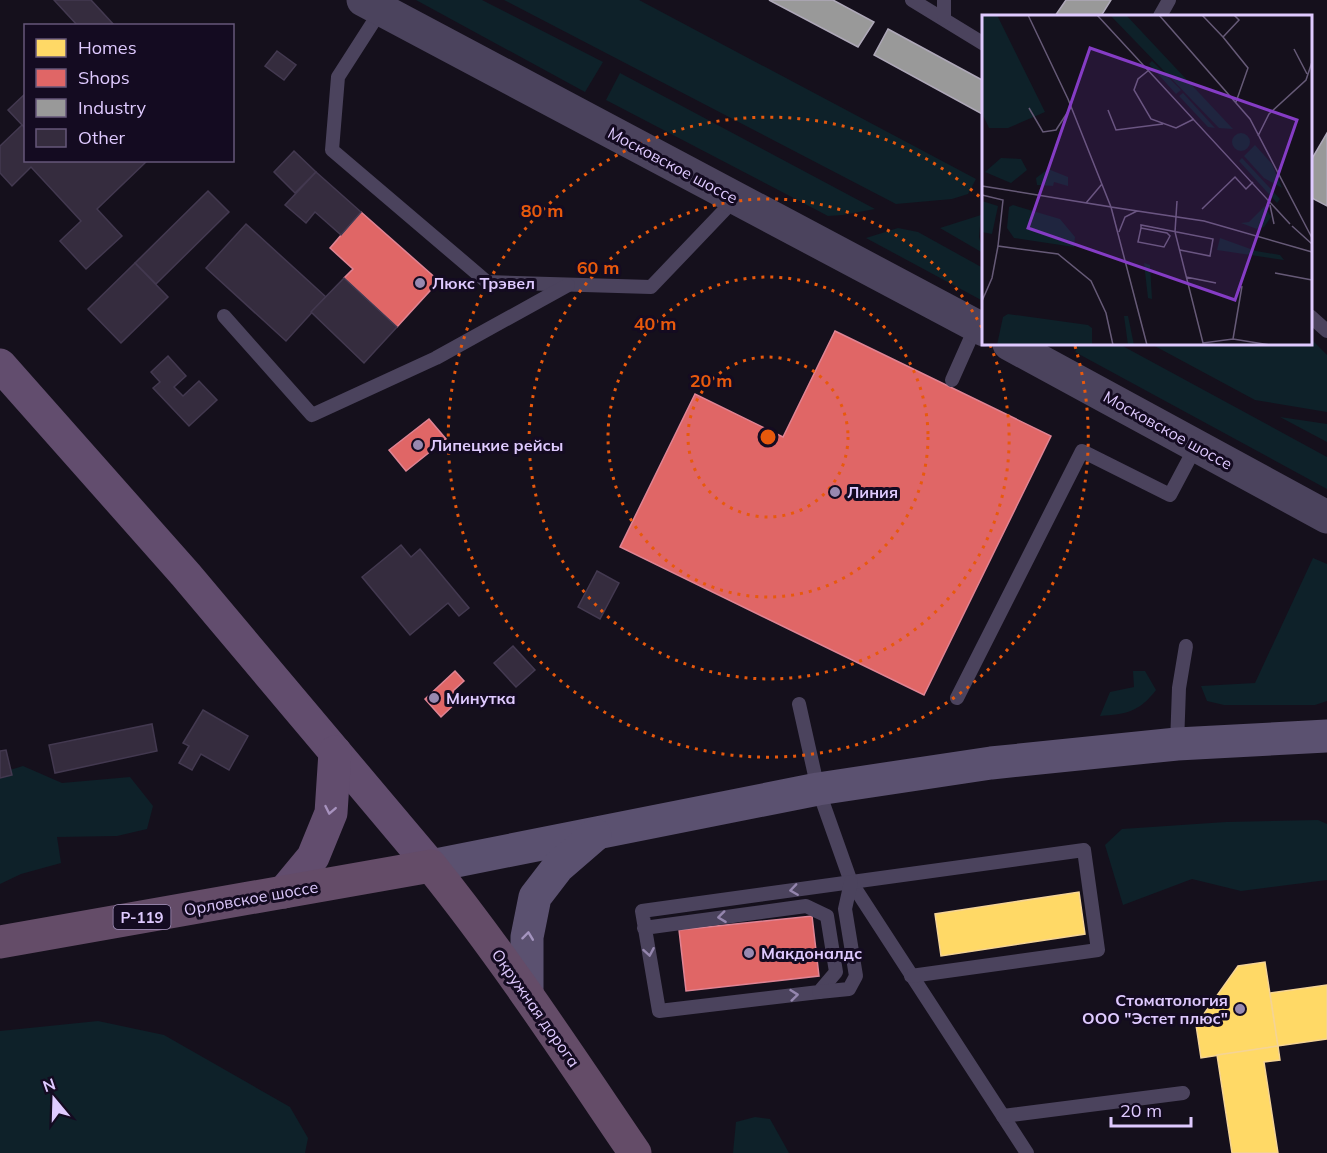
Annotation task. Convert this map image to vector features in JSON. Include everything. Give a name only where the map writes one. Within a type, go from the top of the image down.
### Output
[{"type":"highway","name":"Орловское шоссе","points":[[0,942],[431,866]]},
{"type":"highway","name":"Окружная дорога","points":[[431,866],[474,919],[635,1153]]},
{"type":"main road","points":[[3,373],[179,566],[431,866],[818,789],[991,763],[1177,744],[1319,733]]},
{"type":"main road","points":[[284,892],[313,857],[331,813],[335,752]]},
{"type":"main road","points":[[527,994],[527,937],[535,897],[558,867],[596,833]]},
{"type":"street","name":"Московское шоссе","points":[[373,5],[980,328]]},
{"type":"street","name":"Московское шоссе","points":[[1011,345],[1322,517]]},
{"type":"lane","points":[[912,0],[982,43]]},
{"type":"lane","points":[[944,0],[944,18]]},
{"type":"lane","points":[[1161,15],[1169,0]]},
{"type":"lane","points":[[373,5],[338,77],[332,150],[487,282],[651,287],[736,198]]},
{"type":"lane","points":[[224,316],[312,415],[436,358],[570,284]]},
{"type":"lane","points":[[1312,317],[1327,331]]},
{"type":"lane","points":[[952,380],[980,328]]},
{"type":"lane","points":[[957,698],[1082,451],[1170,495],[1196,446]]},
{"type":"lane","points":[[1177,744],[1179,688],[1186,646]]},
{"type":"lane","points":[[800,704],[818,789],[852,882],[1027,1153]]},
{"type":"lane","points":[[852,882],[845,909],[856,976],[849,989],[659,1011],[642,911],[852,882],[1084,850],[1098,950],[911,976]]},
{"type":"lane","points":[[644,928],[806,906],[827,916],[836,972],[819,993]]},
{"type":"lane","points":[[1003,1116],[1183,1093]]},
{"type":"shaded area","points":[[416,0],[482,0],[603,62],[585,92]]},
{"type":"shaded area","points":[[504,0],[639,0],[976,179],[968,194],[952,199],[896,204]]},
{"type":"shaded area","points":[[620,73],[875,209],[828,216],[606,100]]},
{"type":"shaded area","points":[[981,215],[979,237],[982,252],[940,228]]},
{"type":"shaded area","points":[[898,228],[918,232],[982,267],[982,300],[866,238]]},
{"type":"shaded area","points":[[1312,340],[1327,355],[1327,412],[1255,400],[1153,345],[1312,345]]},
{"type":"shaded area","points":[[1078,345],[1121,345],[1327,457],[1327,489],[1075,352]]},
{"type":"shaded area","points":[[1280,417],[1327,424],[1327,442]]},
{"type":"shaded area","points":[[1313,558],[1327,564],[1327,701],[1315,705],[1224,705],[1207,701],[1201,686],[1255,683]]},
{"type":"shaded area","points":[[1133,671],[1145,671],[1156,690],[1144,703],[1132,710],[1100,716],[1110,692],[1134,687]]},
{"type":"shaded area","points":[[23,766],[62,783],[130,777],[153,806],[147,829],[117,836],[57,837],[61,863],[21,874],[0,884],[0,773]]},
{"type":"shaded area","points":[[1318,820],[1327,824],[1327,880],[1241,891],[1192,879],[1123,905],[1105,845],[1122,829],[1226,822]]},
{"type":"shaded area","points":[[98,1021],[164,1035],[290,1107],[308,1138],[305,1153],[0,1153],[0,1031]]},
{"type":"shaded area","points":[[755,1117],[770,1119],[789,1153],[733,1153],[736,1122]]},
{"type":"building: Homes","points":[[1079,892],[1085,934],[941,956],[935,914]]},
{"type":"building: Homes","name":"Стоматология ООО \"Эстет плюс\"","points":[[1265,962],[1278,1046],[1201,1058],[1196,1025],[1238,966]]},
{"type":"building: Homes","points":[[1327,985],[1327,1039],[1278,1046],[1270,993]]},
{"type":"building: Homes","points":[[1278,1046],[1280,1060],[1264,1062],[1278,1153],[1232,1153],[1217,1055]]},
{"type":"building: Shops","points":[[361,212],[439,281],[397,327],[344,278],[353,269],[330,248]]},
{"type":"building: Shops","name":"Линия","points":[[835,331],[1051,436],[924,695],[620,547],[695,394],[783,437]]},
{"type":"building: Shops","points":[[429,419],[446,439],[406,471],[389,450]]},
{"type":"building: Shops","points":[[455,671],[464,681],[453,691],[460,699],[441,717],[425,699]]},
{"type":"building: Shops","name":"Макдоналдс","points":[[812,916],[819,976],[686,991],[679,930]]},
{"type":"building: Industry","points":[[769,0],[833,0],[874,22],[858,47]]},
{"type":"building: Industry","points":[[1066,0],[1111,0],[1102,15],[1056,15]]},
{"type":"building: Industry","points":[[888,29],[982,80],[982,114],[874,55]]},
{"type":"building: Industry","points":[[1327,133],[1327,206],[1312,198],[1312,159]]},
{"type":"building: Other","points":[[54,0],[91,0],[113,24],[76,24]]},
{"type":"building: Other","points":[[277,51],[296,65],[284,80],[265,66]]},
{"type":"building: Other","points":[[24,95],[24,127],[8,110]]},
{"type":"building: Other","points":[[22,125],[24,127],[24,162],[146,162],[97,209],[122,236],[86,269],[60,241],[81,221],[31,167],[12,186],[0,173],[0,146]]},
{"type":"building: Other","points":[[294,151],[316,172],[295,193],[274,172]]},
{"type":"building: Other","points":[[316,172],[361,212],[341,235],[315,212],[306,223],[285,205]]},
{"type":"building: Other","points":[[208,191],[229,212],[156,284],[135,263]]},
{"type":"building: Other","points":[[246,224],[326,297],[286,341],[206,268]]},
{"type":"building: Other","points":[[135,263],[168,297],[121,343],[88,309]]},
{"type":"building: Other","points":[[344,278],[397,327],[364,363],[311,312]]},
{"type":"building: Other","points":[[168,356],[186,376],[174,387],[183,396],[199,381],[217,400],[189,426],[153,388],[160,382],[151,372]]},
{"type":"building: Other","points":[[401,545],[411,557],[420,549],[469,608],[459,616],[448,603],[410,635],[362,577]]},
{"type":"building: Other","points":[[597,571],[619,583],[600,619],[578,607]]},
{"type":"building: Other","points":[[513,646],[535,670],[516,687],[494,663]]},
{"type":"building: Other","points":[[203,710],[248,736],[229,770],[201,754],[192,770],[179,763],[189,746],[183,743]]},
{"type":"building: Other","points":[[152,724],[157,751],[55,773],[49,745]]},
{"type":"building: Other","points":[[6,750],[12,775],[0,778],[0,751]]},
{"type":"place","name":"Люкс Трэвел","points":[[420,283]]},
{"type":"place","name":"Липецкие рейсы","points":[[418,445]]},
{"type":"place","name":"Линия","points":[[835,492]]},
{"type":"place","name":"Минутка","points":[[434,698]]},
{"type":"place","name":"Макдоналдс","points":[[749,953]]},
{"type":"place","name":"Стоматология ООО \"Эстет плюс\"","points":[[1240,1009]]}]
